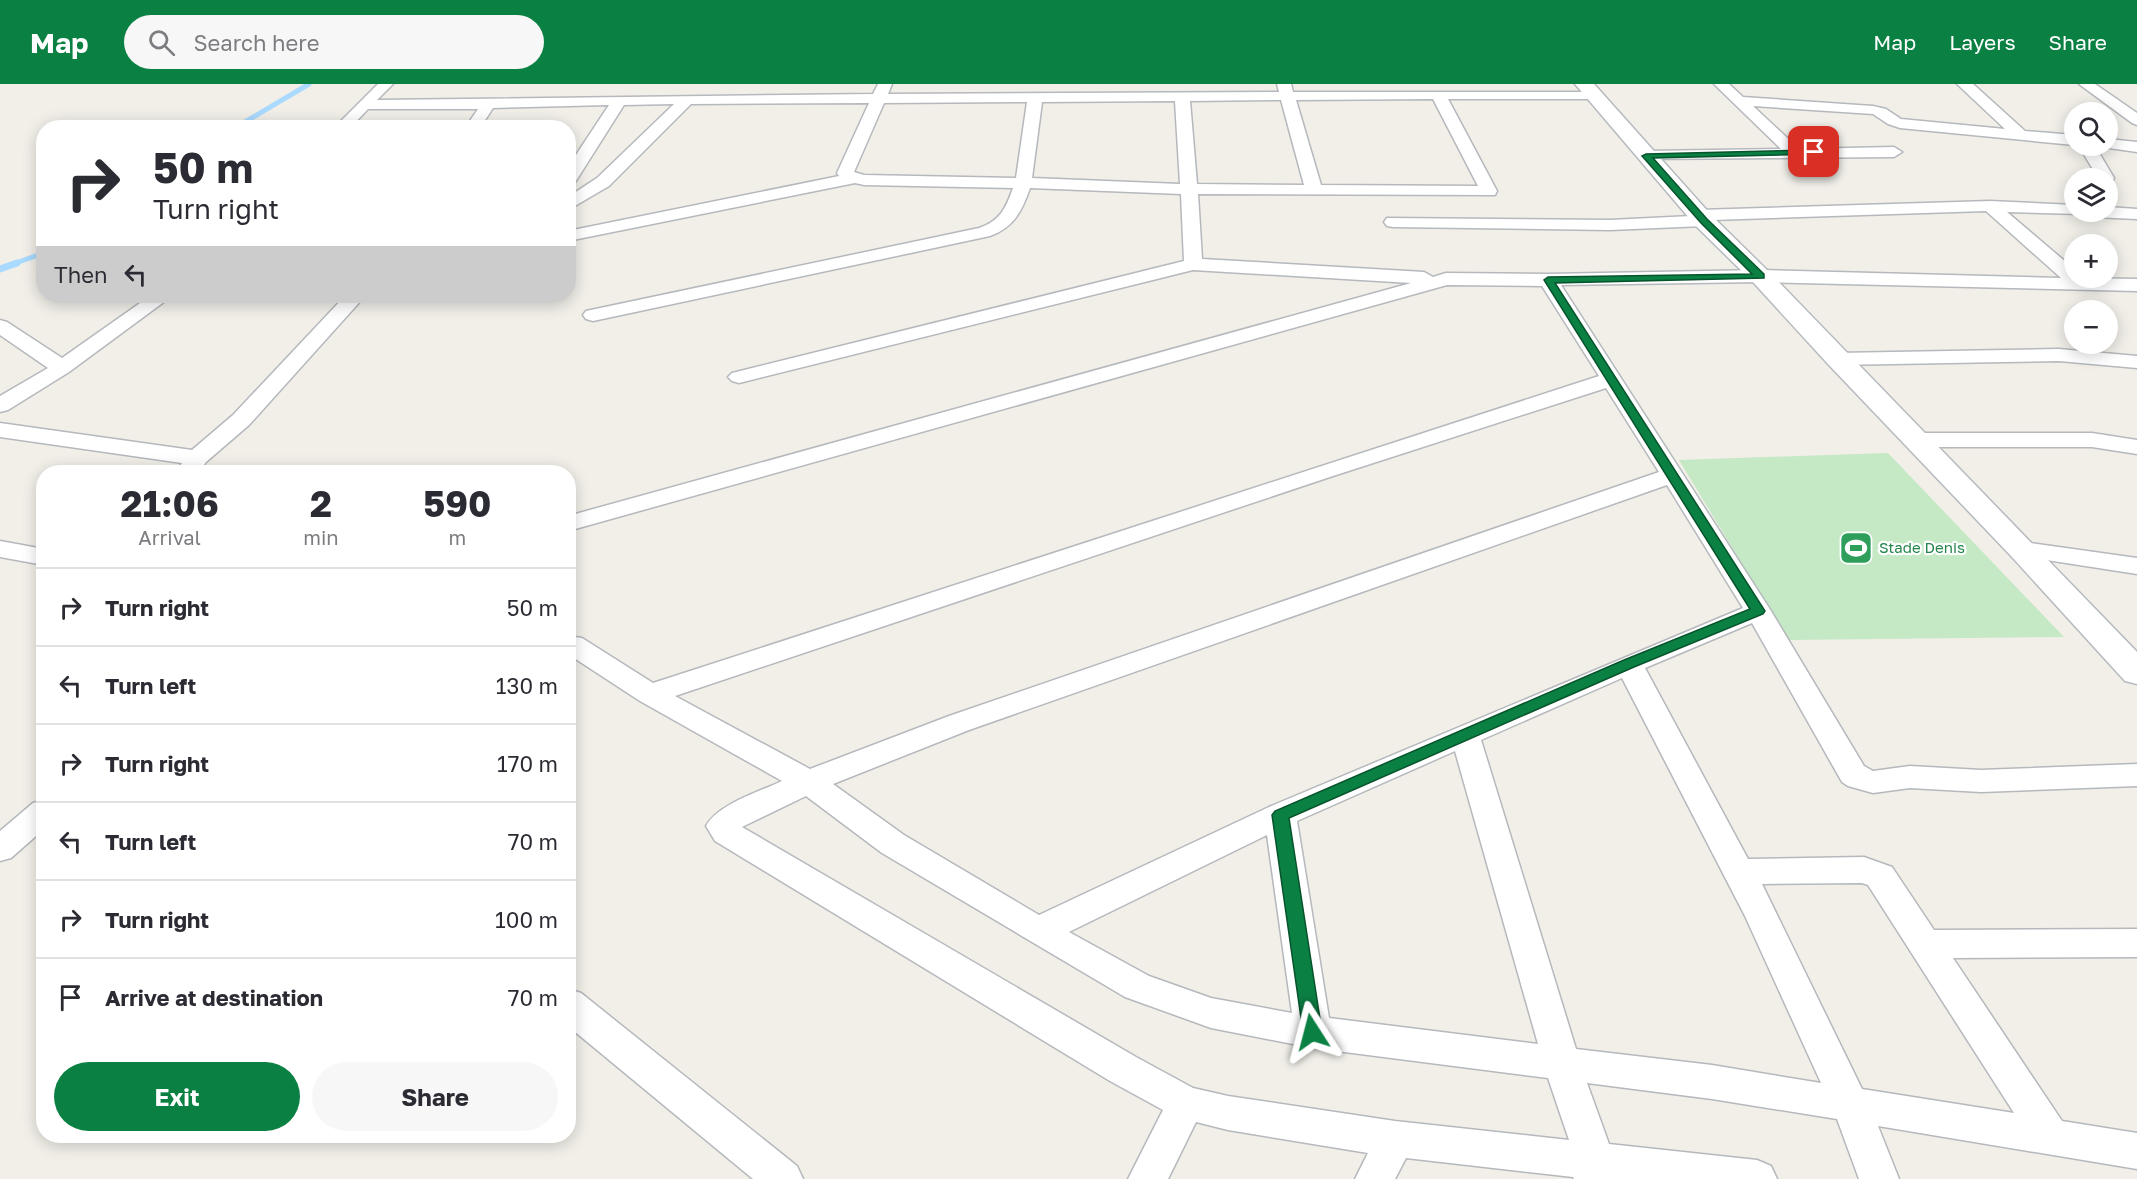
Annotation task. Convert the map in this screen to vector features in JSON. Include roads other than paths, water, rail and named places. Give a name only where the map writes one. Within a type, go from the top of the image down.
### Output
[{"type":"street","points":[[349,120],[387,84]]},
{"type":"street","points":[[576,169],[624,100],[644,84]]},
{"type":"street","points":[[885,84],[880,100],[845,172],[854,178],[1189,189],[1489,191],[1434,89]]},
{"type":"street","points":[[1721,84],[1794,152]]},
{"type":"street","points":[[1964,84],[2021,135]]},
{"type":"street","points":[[2086,84],[2137,120]]},
{"type":"street","points":[[364,105],[624,100],[1182,97],[1286,90],[1588,89],[1702,218],[2023,550],[2137,673]]},
{"type":"street","points":[[1286,90],[1314,190]]},
{"type":"street","points":[[1182,97],[1194,264]]},
{"type":"street","points":[[593,315],[984,232],[1001,225],[1012,210],[1024,183],[1035,98]]},
{"type":"street","points":[[576,200],[603,182],[687,100]]},
{"type":"street","points":[[1739,102],[1873,110],[1886,113],[1893,121],[1900,123],[2064,139]]},
{"type":"street","points":[[477,120],[488,104]]},
{"type":"street","points":[[2118,145],[2137,147]]},
{"type":"street","points":[[1646,156],[1894,152]]},
{"type":"street","points":[[576,234],[854,178]]},
{"type":"street","points":[[2118,195],[2132,214]]},
{"type":"street","points":[[1990,206],[2064,270]]},
{"type":"street","points":[[1393,222],[1610,225],[1702,218],[1990,206],[2064,210]]},
{"type":"street","points":[[740,377],[1194,264],[1446,279],[1548,280],[1760,276],[2064,283]]},
{"type":"street","points":[[576,522],[1446,279]]},
{"type":"street","points":[[1548,280],[1758,611],[1853,774],[1873,782],[1910,777],[1981,781],[2137,775]]},
{"type":"street","points":[[2118,284],[2137,285]]},
{"type":"street","points":[[0,405],[62,368],[152,303]]},
{"type":"street","points":[[0,430],[193,465],[241,420],[349,303]]},
{"type":"street","points":[[0,326],[62,368]]},
{"type":"street","points":[[1837,359],[2059,355],[2137,362]]},
{"type":"street","points":[[650,694],[1325,471],[1612,380]]},
{"type":"street","points":[[1915,440],[2092,440],[2137,447]]},
{"type":"street","points":[[1673,475],[959,723],[808,782],[732,818],[722,826],[726,832],[1123,1069],[1186,1103],[1228,1113],[1594,1171],[1757,1179]]},
{"type":"street","points":[[0,549],[36,556]]},
{"type":"street","points":[[2023,550],[2137,566]]},
{"type":"street","points":[[1038,931],[1280,815],[1629,664],[1758,611]]},
{"type":"street","points":[[576,647],[650,694],[808,782],[893,844],[1038,931],[1137,987],[1211,1013],[1312,1032],[1712,1082],[2137,1151]]},
{"type":"street","points":[[1629,664],[1762,916],[1850,1104],[1879,1179]]},
{"type":"street","points":[[1465,735],[1594,1171]]},
{"type":"street","points":[[1280,815],[1312,1032]]},
{"type":"street","points":[[0,849],[36,819]]},
{"type":"street","points":[[1737,872],[1864,870],[1880,876],[2050,1137]]},
{"type":"street","points":[[1924,944],[2137,943]]},
{"type":"street","points":[[576,1011],[783,1179]]},
{"type":"street","points":[[1148,1179],[1186,1103]]},
{"type":"street","points":[[1374,1179],[1395,1139]]},
{"type":"waterway","points":[[248,120],[309,84]]},
{"type":"waterway","points":[[13,264],[36,256]]},
{"type":"waterway","points":[[0,269],[17,263]]},
{"type":"place","name":"Stade Denis","points":[[1856,548]]}]
